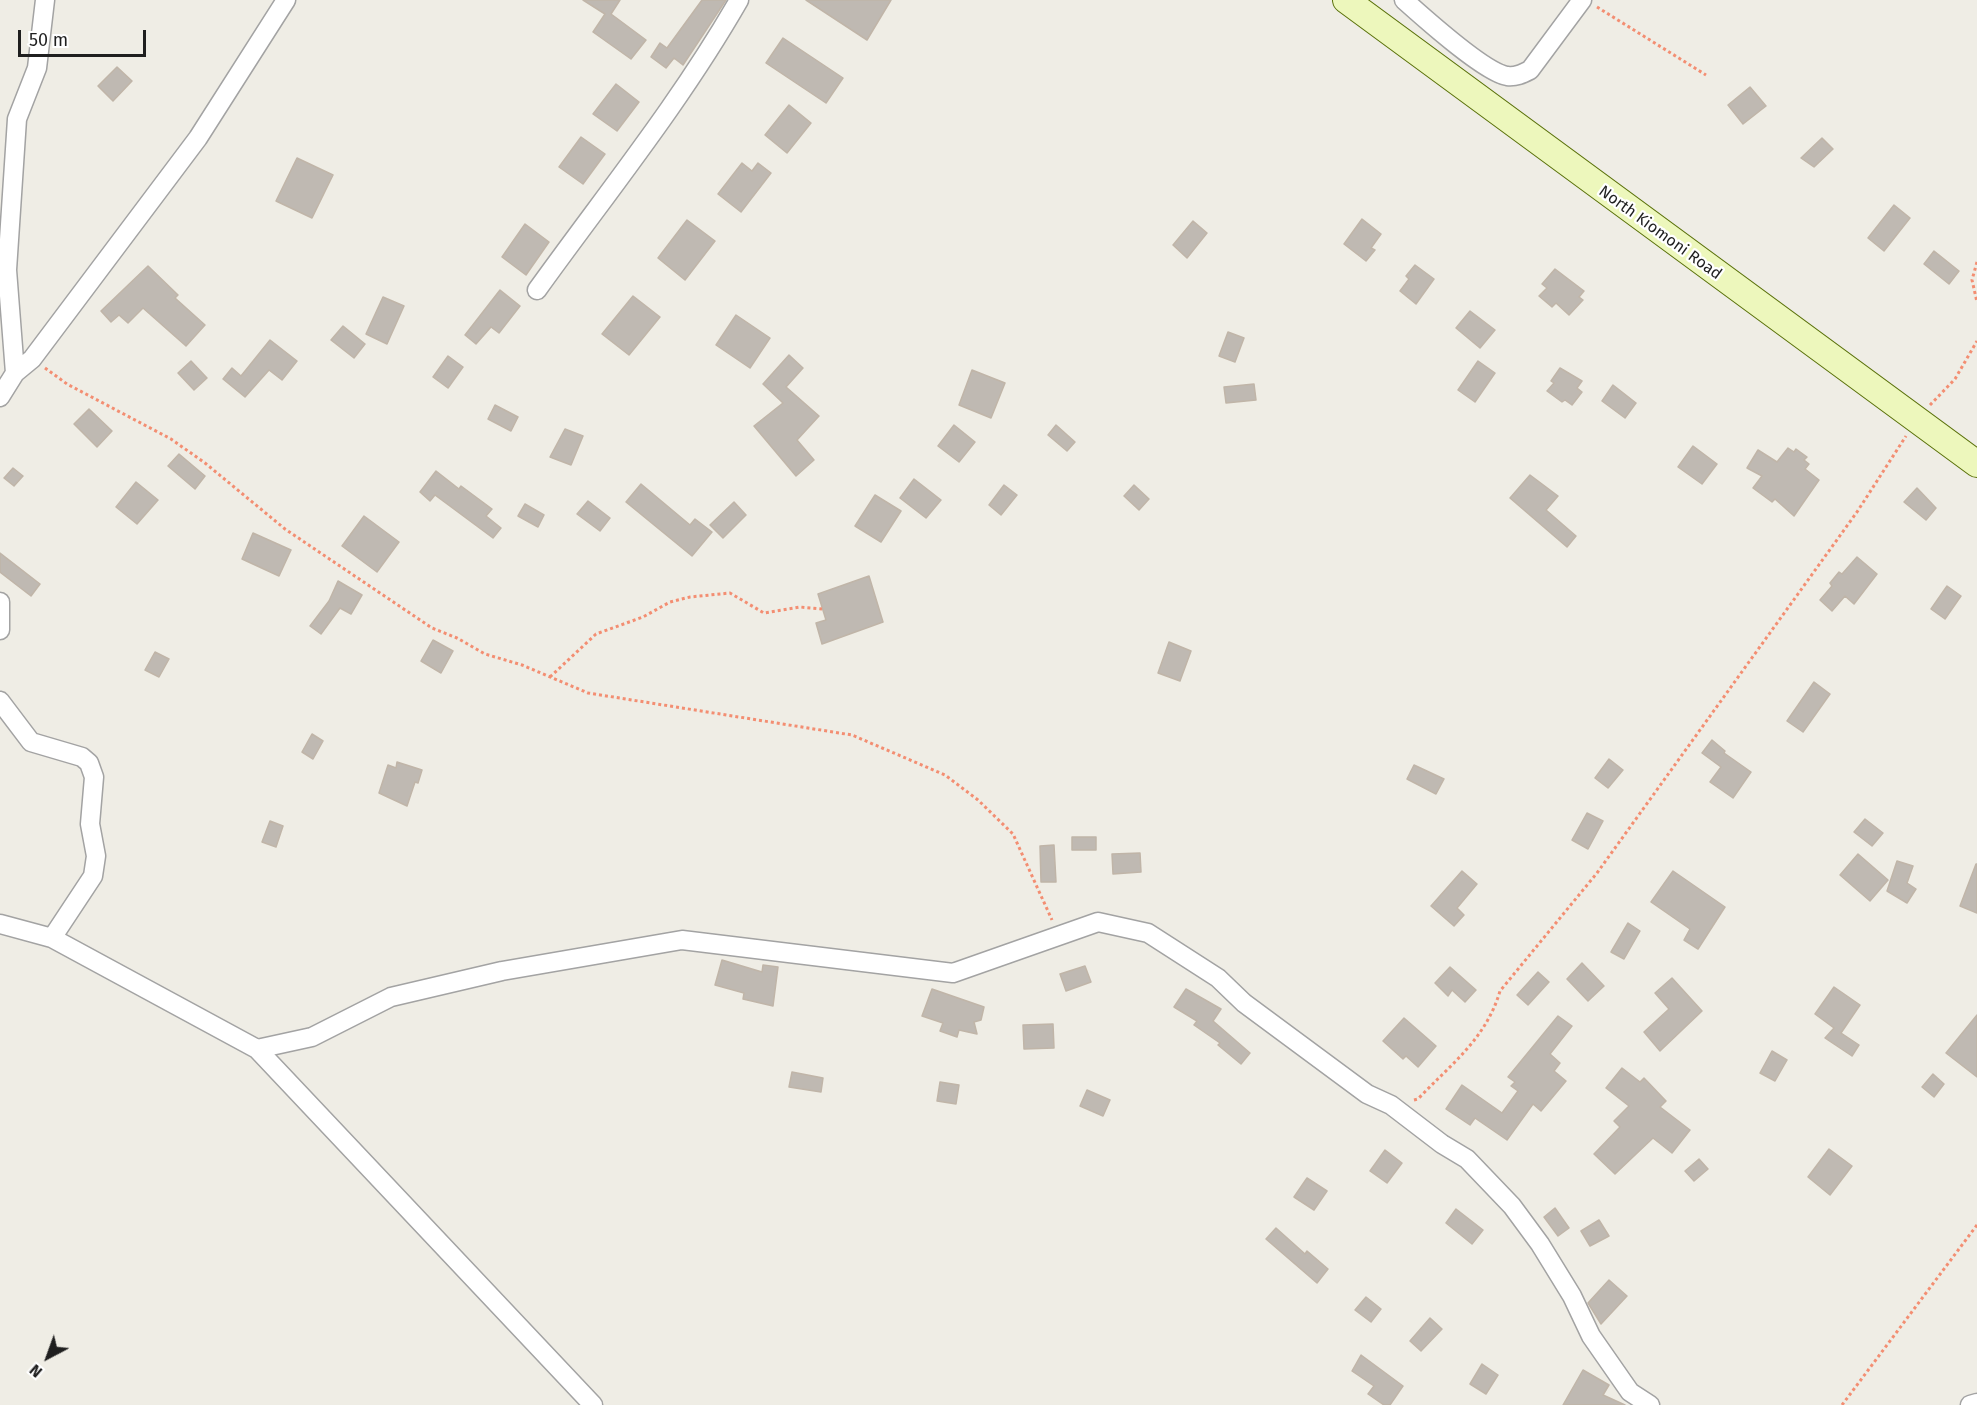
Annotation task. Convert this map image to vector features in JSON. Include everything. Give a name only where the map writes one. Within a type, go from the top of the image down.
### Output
[{"type":"main road","name":"North Kiomoni Road","points":[[1346,0],[1977,464]]},
{"type":"street","points":[[15,373],[7,270],[17,119],[37,68],[45,0]]},
{"type":"street","points":[[0,397],[15,373],[32,359],[198,138],[286,0]]},
{"type":"street","points":[[537,290],[648,143],[708,54],[740,0]]},
{"type":"street","points":[[1404,0],[1479,61],[1505,76],[1519,76],[1530,70],[1588,3]]},
{"type":"street","points":[[0,602],[0,630]]},
{"type":"street","points":[[0,701],[31,742],[82,757],[89,763],[94,777],[90,824],[96,856],[93,876],[52,938]]},
{"type":"street","points":[[256,1049],[312,1037],[392,997],[502,971],[682,940],[953,973],[1098,922],[1148,933],[1218,978],[1244,1003],[1367,1094],[1392,1105],[1442,1144],[1467,1159],[1512,1206],[1540,1244],[1572,1296],[1591,1336],[1630,1392],[1650,1405]]},
{"type":"street","points":[[0,924],[52,938],[256,1049],[593,1405]]},
{"type":"street","points":[[1970,1405],[1977,1403]]},
{"type":"path","points":[[1588,3],[1706,75]]},
{"type":"path","points":[[1977,262],[1972,280],[1977,302]]},
{"type":"path","points":[[1392,1105],[1418,1100],[1477,1039],[1493,1014],[1500,991],[1597,873],[1857,512],[1916,421],[1955,379],[1977,341]]},
{"type":"path","points":[[32,359],[67,384],[171,439],[205,463],[285,529],[432,628],[457,638],[485,654],[588,693],[852,735],[945,776],[978,800],[1013,834],[1032,879],[1042,895],[1057,936]]},
{"type":"path","points":[[549,677],[596,634],[643,617],[670,602],[690,597],[730,593],[764,613],[800,606],[822,609]]},
{"type":"path","points":[[1842,1405],[1905,1325],[1977,1225]]},
{"type":"building","points":[[583,0],[620,0],[611,14],[646,40],[631,59],[593,32],[605,14]]},
{"type":"building","points":[[702,0],[726,0],[683,65],[674,58],[666,68],[651,57],[660,43],[667,48]]},
{"type":"building","points":[[806,0],[891,0],[867,40]]},
{"type":"building","points":[[783,38],[843,78],[826,103],[766,63]]},
{"type":"building","points":[[117,67],[132,81],[113,101],[98,86]]},
{"type":"building","points":[[616,84],[639,102],[617,131],[593,114]]},
{"type":"building","points":[[1750,87],[1766,106],[1743,124],[1728,105]]},
{"type":"building","points":[[789,105],[811,123],[787,153],[765,135]]},
{"type":"building","points":[[581,137],[605,154],[583,184],[559,167]]},
{"type":"building","points":[[1822,138],[1833,149],[1814,167],[1801,158]]},
{"type":"building","points":[[297,158],[333,175],[312,218],[276,201]]},
{"type":"building","points":[[742,163],[752,171],[758,163],[771,173],[741,212],[718,194]]},
{"type":"building","points":[[1894,205],[1910,218],[1884,251],[1868,238]]},
{"type":"building","points":[[1362,219],[1381,234],[1371,248],[1375,250],[1366,261],[1344,244]]},
{"type":"building","points":[[687,220],[715,241],[685,280],[658,258]]},
{"type":"building","points":[[1193,221],[1207,233],[1187,258],[1173,245]]},
{"type":"building","points":[[525,224],[549,242],[526,275],[502,257]]},
{"type":"building","points":[[1934,251],[1959,271],[1949,284],[1924,264]]},
{"type":"building","points":[[1415,265],[1434,279],[1416,304],[1400,291],[1409,279],[1406,276]]},
{"type":"building","points":[[148,266],[178,295],[175,298],[205,325],[186,346],[143,308],[128,323],[119,315],[111,322],[101,311]]},
{"type":"building","points":[[1555,269],[1584,291],[1579,297],[1583,300],[1569,315],[1556,303],[1552,307],[1539,296],[1547,288],[1542,284]]},
{"type":"building","points":[[500,290],[520,306],[499,333],[491,327],[476,344],[465,335]]},
{"type":"building","points":[[633,296],[660,317],[629,355],[602,334]]},
{"type":"building","points":[[383,297],[404,306],[387,344],[366,334]]},
{"type":"building","points":[[1470,311],[1495,330],[1480,348],[1456,328]]},
{"type":"building","points":[[736,315],[770,338],[750,368],[716,345]]},
{"type":"building","points":[[343,326],[365,344],[354,358],[331,340]]},
{"type":"building","points":[[1228,332],[1244,338],[1235,362],[1219,356]]},
{"type":"building","points":[[270,340],[297,361],[282,380],[269,370],[245,397],[223,379],[232,368],[241,376]]},
{"type":"building","points":[[789,355],[803,368],[786,387],[819,416],[797,440],[814,460],[796,476],[754,426],[783,403],[763,384]]},
{"type":"building","points":[[448,356],[463,367],[448,388],[433,377]]},
{"type":"building","points":[[191,361],[207,378],[194,390],[178,373]]},
{"type":"building","points":[[1478,361],[1495,373],[1475,402],[1458,390]]},
{"type":"building","points":[[1560,368],[1582,381],[1577,388],[1582,392],[1572,405],[1565,400],[1562,402],[1547,391],[1554,383],[1551,381]]},
{"type":"building","points":[[972,370],[1005,383],[991,418],[959,405]]},
{"type":"building","points":[[1254,384],[1256,400],[1226,403],[1224,387]]},
{"type":"building","points":[[1613,385],[1636,403],[1625,418],[1602,401]]},
{"type":"building","points":[[495,405],[518,417],[511,431],[488,419]]},
{"type":"building","points":[[89,409],[112,431],[97,447],[74,424]]},
{"type":"building","points":[[954,425],[975,442],[959,462],[938,446]]},
{"type":"building","points":[[1056,425],[1075,442],[1067,451],[1048,435]]},
{"type":"building","points":[[565,429],[583,436],[571,465],[550,457]]},
{"type":"building","points":[[1693,446],[1717,464],[1702,484],[1678,467]]},
{"type":"building","points":[[1788,448],[1794,452],[1796,449],[1807,457],[1804,460],[1809,464],[1805,469],[1819,480],[1794,516],[1775,499],[1772,502],[1753,488],[1762,476],[1747,468],[1758,450],[1777,462]]},
{"type":"building","points":[[179,454],[205,476],[195,489],[168,466]]},
{"type":"building","points":[[13,468],[23,476],[14,486],[4,478]]},
{"type":"building","points":[[436,471],[459,489],[461,486],[492,509],[486,516],[501,528],[493,538],[435,495],[430,501],[420,492]]},
{"type":"building","points":[[1530,475],[1558,496],[1546,510],[1576,536],[1567,547],[1510,498]]},
{"type":"building","points":[[914,479],[941,500],[926,518],[900,498]]},
{"type":"building","points":[[136,482],[158,500],[137,524],[116,507]]},
{"type":"building","points":[[641,484],[690,525],[695,519],[712,532],[692,556],[626,502]]},
{"type":"building","points":[[1004,485],[1017,495],[1001,515],[989,505]]},
{"type":"building","points":[[1134,485],[1149,499],[1139,510],[1124,496]]},
{"type":"building","points":[[1917,488],[1936,508],[1926,520],[1904,502]]},
{"type":"building","points":[[875,495],[901,511],[881,542],[855,526]]},
{"type":"building","points":[[588,501],[610,518],[600,531],[577,514]]},
{"type":"building","points":[[734,502],[746,515],[723,538],[710,525]]},
{"type":"building","points":[[525,504],[544,515],[538,527],[518,516]]},
{"type":"building","points":[[364,516],[399,542],[377,572],[342,546]]},
{"type":"building","points":[[253,533],[291,550],[279,576],[242,559]]},
{"type":"building","points":[[0,553],[40,584],[31,596],[0,572]]},
{"type":"building","points":[[1857,557],[1877,574],[1854,604],[1845,596],[1832,611],[1820,600],[1832,586],[1830,583],[1839,572],[1842,574]]},
{"type":"building","points":[[869,576],[883,622],[822,644],[816,623],[826,620],[818,594]]},
{"type":"building","points":[[338,581],[362,595],[351,614],[340,608],[321,634],[310,626],[329,601]]},
{"type":"building","points":[[1947,586],[1961,596],[1945,619],[1931,609]]},
{"type":"building","points":[[433,640],[453,651],[441,673],[421,661]]},
{"type":"building","points":[[1169,642],[1191,651],[1180,681],[1158,673]]},
{"type":"building","points":[[155,652],[169,659],[159,677],[145,670]]},
{"type":"building","points":[[1814,682],[1830,694],[1803,732],[1787,721]]},
{"type":"building","points":[[312,734],[323,741],[313,759],[302,752]]},
{"type":"building","points":[[1712,740],[1725,751],[1724,753],[1751,772],[1733,798],[1710,782],[1721,767],[1702,753]]},
{"type":"building","points":[[1609,759],[1623,770],[1608,788],[1595,778]]},
{"type":"building","points":[[397,762],[422,770],[418,783],[415,782],[407,806],[379,793],[388,765],[396,768]]},
{"type":"building","points":[[1414,765],[1444,779],[1436,794],[1407,779]]},
{"type":"building","points":[[1587,813],[1603,821],[1588,849],[1572,840]]},
{"type":"building","points":[[1865,819],[1883,833],[1872,846],[1854,832]]},
{"type":"building","points":[[270,821],[283,826],[276,847],[262,842]]},
{"type":"building","points":[[1072,837],[1096,837],[1096,850],[1072,850]]},
{"type":"building","points":[[1054,845],[1056,882],[1041,882],[1040,846]]},
{"type":"building","points":[[1140,853],[1141,872],[1113,874],[1112,854]]},
{"type":"building","points":[[1858,854],[1888,880],[1870,901],[1840,875]]},
{"type":"building","points":[[1897,861],[1913,866],[1907,883],[1916,889],[1907,903],[1887,891]]},
{"type":"building","points":[[1977,864],[1977,913],[1960,906]]},
{"type":"building","points":[[1462,871],[1477,884],[1457,908],[1464,915],[1454,926],[1431,906]]},
{"type":"building","points":[[1673,871],[1725,907],[1698,949],[1684,940],[1690,929],[1651,902]]},
{"type":"building","points":[[1628,923],[1640,931],[1624,959],[1611,952]]},
{"type":"building","points":[[722,960],[762,972],[763,965],[778,967],[773,1006],[743,999],[744,993],[715,985]]},
{"type":"building","points":[[1582,963],[1604,986],[1588,1001],[1567,979]]},
{"type":"building","points":[[1085,966],[1091,982],[1066,991],[1060,974]]},
{"type":"building","points":[[1450,967],[1476,990],[1465,1002],[1452,990],[1448,996],[1435,983]]},
{"type":"building","points":[[1538,972],[1549,982],[1528,1005],[1517,995]]},
{"type":"building","points":[[1672,978],[1702,1011],[1660,1051],[1644,1032],[1669,1009],[1655,993]]},
{"type":"building","points":[[1834,987],[1860,1005],[1841,1033],[1859,1045],[1852,1056],[1825,1038],[1834,1028],[1815,1014]]},
{"type":"building","points":[[932,989],[984,1007],[981,1020],[974,1022],[977,1034],[959,1030],[957,1037],[940,1031],[943,1023],[922,1016]]},
{"type":"building","points":[[1186,989],[1221,1009],[1213,1021],[1250,1053],[1241,1064],[1218,1045],[1220,1043],[1194,1025],[1197,1021],[1174,1007]]},
{"type":"building","points":[[1977,1015],[1977,1077],[1946,1053]]},
{"type":"building","points":[[1558,1016],[1572,1026],[1550,1054],[1560,1063],[1554,1071],[1566,1081],[1541,1111],[1533,1104],[1507,1140],[1475,1118],[1470,1125],[1446,1109],[1462,1085],[1502,1113],[1518,1091],[1511,1086],[1515,1082],[1508,1077]]},
{"type":"building","points":[[1404,1018],[1436,1046],[1418,1067],[1406,1056],[1403,1059],[1383,1041]]},
{"type":"building","points":[[1053,1024],[1054,1048],[1024,1049],[1023,1025]]},
{"type":"building","points":[[1772,1051],[1787,1060],[1775,1081],[1760,1073]]},
{"type":"building","points":[[1622,1068],[1640,1082],[1644,1078],[1666,1101],[1660,1107],[1690,1130],[1672,1153],[1653,1138],[1615,1174],[1594,1154],[1620,1127],[1614,1121],[1629,1106],[1606,1088]]},
{"type":"building","points":[[792,1072],[823,1078],[821,1092],[789,1087]]},
{"type":"building","points":[[1933,1074],[1944,1084],[1934,1097],[1922,1087]]},
{"type":"building","points":[[940,1082],[959,1085],[956,1104],[937,1101]]},
{"type":"building","points":[[1087,1090],[1110,1100],[1103,1116],[1080,1106]]},
{"type":"building","points":[[1829,1149],[1852,1166],[1830,1195],[1808,1177]]},
{"type":"building","points":[[1385,1150],[1402,1163],[1387,1183],[1370,1171]]},
{"type":"building","points":[[1699,1159],[1708,1169],[1694,1181],[1685,1171]]},
{"type":"building","points":[[1307,1178],[1327,1191],[1314,1210],[1294,1197]]},
{"type":"building","points":[[1555,1208],[1569,1228],[1558,1236],[1544,1217]]},
{"type":"building","points":[[1456,1209],[1483,1230],[1472,1244],[1446,1223]]},
{"type":"building","points":[[1599,1220],[1609,1236],[1590,1246],[1581,1231]]},
{"type":"building","points":[[1276,1228],[1305,1254],[1307,1251],[1328,1269],[1317,1283],[1266,1239]]},
{"type":"building","points":[[1609,1280],[1627,1296],[1601,1324],[1588,1303]]},
{"type":"building","points":[[1366,1297],[1381,1309],[1371,1322],[1355,1310]]},
{"type":"building","points":[[1430,1318],[1442,1329],[1421,1351],[1410,1341]]},
{"type":"building","points":[[1361,1355],[1403,1386],[1390,1405],[1384,1405],[1368,1394],[1374,1386],[1352,1371]]},
{"type":"building","points":[[1482,1364],[1498,1375],[1486,1394],[1470,1384]]},
{"type":"building","points":[[1583,1370],[1609,1385],[1603,1395],[1625,1405],[1563,1405]]}]
